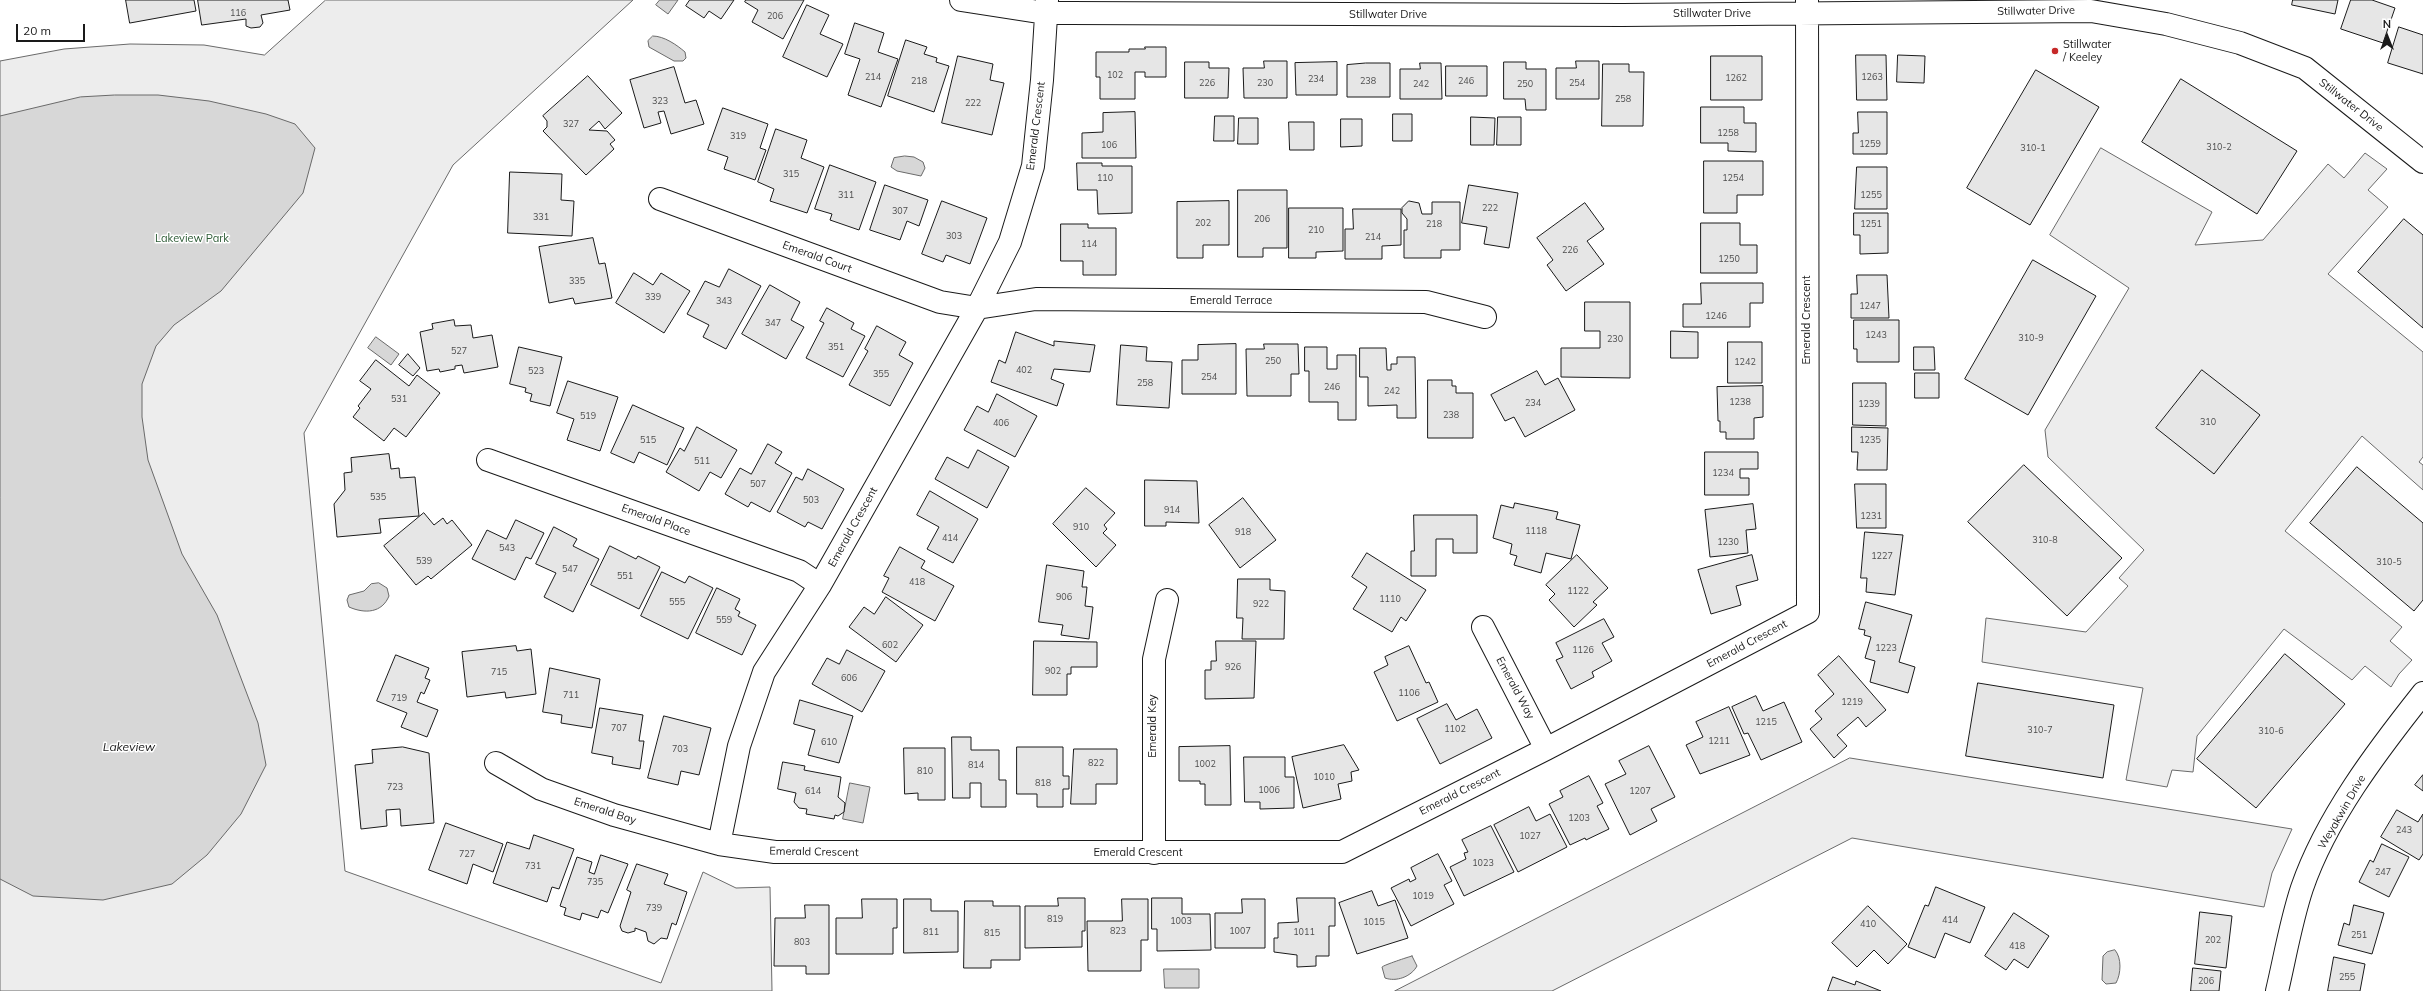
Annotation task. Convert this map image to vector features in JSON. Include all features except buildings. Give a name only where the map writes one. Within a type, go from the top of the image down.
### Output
[{"type":"street","name":"Stillwater Drive","points":[[961,0],[1046,6],[1225,7],[1622,8],[2091,5],[2240,43],[2304,68],[2423,162]]},
{"type":"street","name":"Emerald Crescent","points":[[1046,6],[1042,80],[1033,166],[1010,242],[976,308],[820,585],[764,672],[739,746],[719,844],[775,852],[1154,854],[1342,852],[1546,749],[1808,612],[1807,7]]},
{"type":"street","name":"Emerald Court","points":[[660,199],[940,302],[976,308]]},
{"type":"street","name":"Emerald Terrace","points":[[976,308],[1036,300],[1426,302],[1485,317]]},
{"type":"street","name":"Emerald Place","points":[[488,460],[798,571],[820,585]]},
{"type":"street","name":"Emerald Key","points":[[1154,854],[1154,659],[1167,600]]},
{"type":"street","name":"Emerald Way","points":[[1483,628],[1546,749]]},
{"type":"street","name":"Weyakwin Drive","points":[[2277,991],[2303,888],[2326,835],[2371,761],[2423,693]]},
{"type":"street","name":"Emerald Bay","points":[[496,763],[541,789],[614,815],[719,844]]},
{"type":"shaded area","name":"Lakeview Park","points":[[326,0],[633,0],[453,165],[304,433],[345,871],[661,983],[703,872],[736,888],[770,887],[772,991],[0,991],[0,61],[64,49],[130,44],[204,45],[264,55]]},
{"type":"shaded area","points":[[2101,148],[2212,212],[2195,245],[2263,240],[2328,164],[2344,178],[2365,153],[2387,169],[2368,190],[2388,207],[2328,274],[2423,352],[2423,457],[2419,462],[2423,465],[2423,490],[2362,436],[2285,531],[2402,627],[2390,641],[2412,660],[2399,674],[2391,687],[2365,666],[2352,680],[2284,629],[2197,736],[2193,772],[2172,770],[2167,787],[2126,780],[2143,688],[1982,662],[1986,618],[2086,632],[2128,586],[2119,578],[2144,550],[2048,457],[2045,430],[2129,288],[2050,235]]},
{"type":"shaded area","points":[[1850,758],[2292,829],[2272,873],[2264,907],[1852,838],[1552,991],[1395,991]]},
{"type":"water","points":[[660,0],[678,0],[668,14],[656,5]]},
{"type":"water","points":[[653,36],[666,39],[674,44],[685,52],[686,58],[683,61],[674,61],[649,47],[648,41]]},
{"type":"water","name":"Lakeview","points":[[158,95],[209,101],[266,114],[295,124],[315,148],[303,193],[221,291],[174,325],[156,346],[142,384],[142,417],[148,460],[182,554],[217,615],[258,723],[266,765],[241,814],[207,855],[172,884],[103,900],[33,896],[0,879],[0,116],[80,97]]},
{"type":"water","points":[[905,156],[914,157],[923,162],[925,168],[921,176],[897,171],[891,167],[894,158]]},
{"type":"water","points":[[376,337],[399,354],[391,365],[368,348]]},
{"type":"water","points":[[379,583],[387,588],[389,596],[382,606],[377,609],[367,611],[361,611],[349,607],[347,600],[349,595],[364,591],[371,584]]},
{"type":"water","points":[[850,783],[870,787],[863,823],[843,819]]},
{"type":"water","points":[[2115,950],[2120,962],[2119,975],[2116,983],[2106,984],[2102,980],[2103,956],[2107,952]]},
{"type":"water","points":[[1412,956],[1417,966],[1411,973],[1398,979],[1385,978],[1382,967]]},
{"type":"water","points":[[1164,969],[1199,969],[1199,988],[1165,988]]},
{"type":"place","name":"Stillwater / Keeley","points":[[2055,51]]}]
